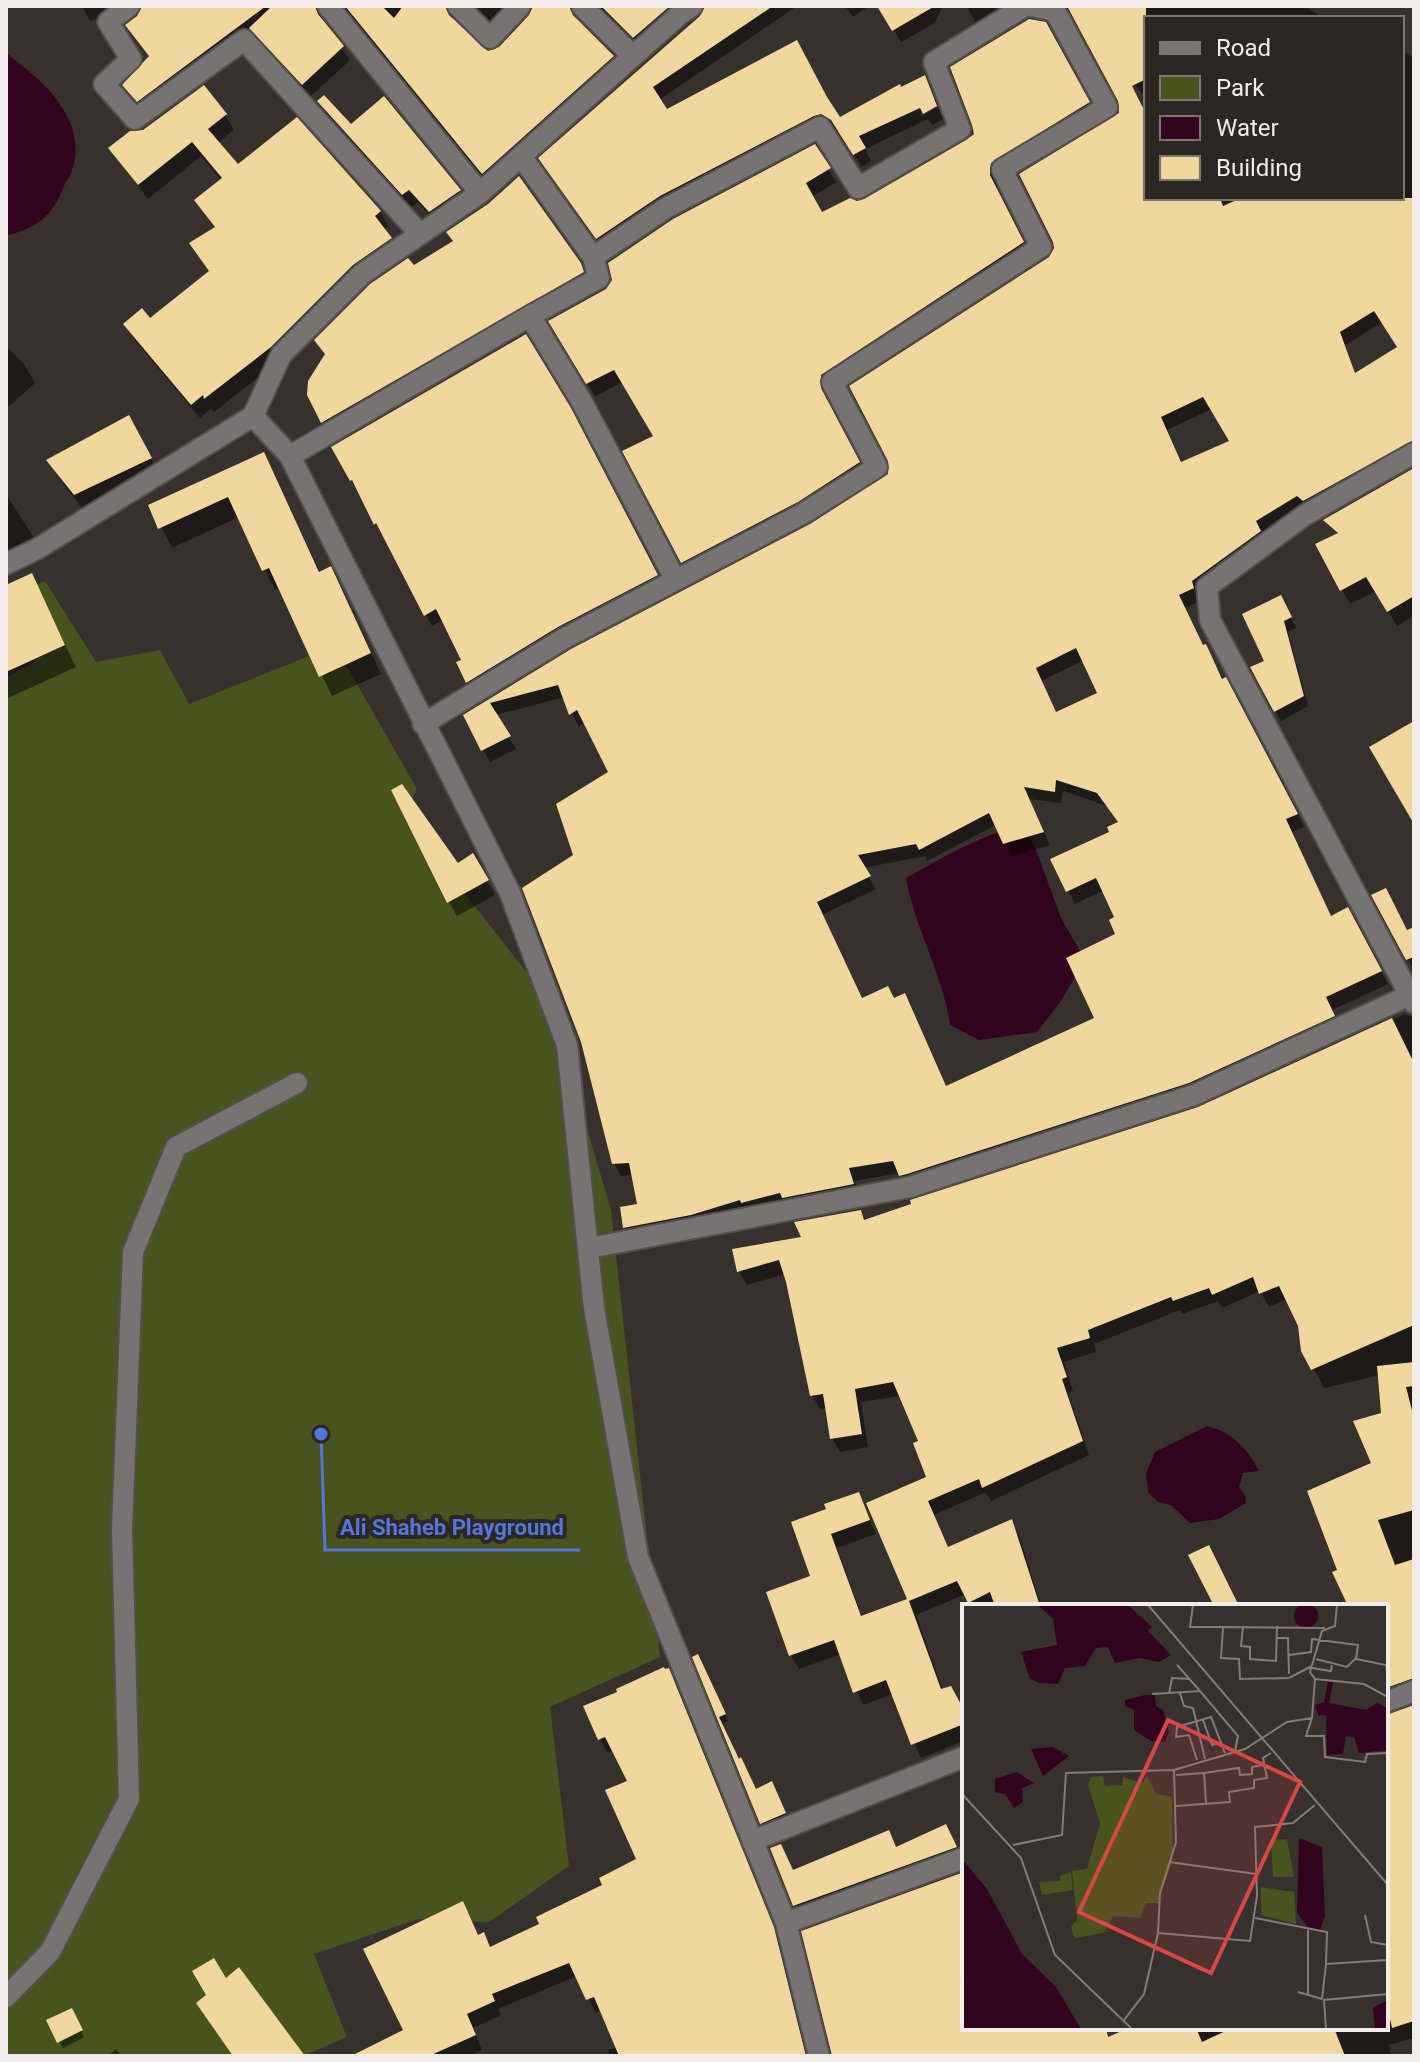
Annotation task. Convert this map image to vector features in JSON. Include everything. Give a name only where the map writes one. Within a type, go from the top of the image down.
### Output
[{"type":"street","points":[[129,6],[108,22],[131,59],[104,84],[135,119],[244,40],[419,233]]},
{"type":"street","points":[[328,6],[480,193]]},
{"type":"street","points":[[458,6],[490,38],[520,6]]},
{"type":"street","points":[[582,6],[633,56]]},
{"type":"street","points":[[6,564],[37,549],[253,416],[281,355],[362,274],[480,193],[692,6]]},
{"type":"street","points":[[593,257],[666,208],[820,127],[858,188],[960,129],[934,62],[1025,6]]},
{"type":"street","points":[[423,724],[565,638],[804,513],[877,467],[832,382],[1041,247],[1002,169],[1107,107],[1055,11],[1032,6]]},
{"type":"street","points":[[290,456],[599,278],[593,257],[521,156]]},
{"type":"street","points":[[530,316],[582,402],[675,579]]},
{"type":"street","points":[[253,416],[290,456],[510,893],[567,1045],[594,1308],[638,1557],[786,1923],[819,2056]]},
{"type":"street","points":[[589,1248],[910,1187],[1194,1095],[1412,999],[1210,620],[1207,587],[1305,515],[1414,453]]},
{"type":"street","points":[[6,1997],[50,1952],[129,1799],[122,1529],[133,1252],[176,1147],[297,1083]]},
{"type":"street","points":[[1388,1701],[1414,1691]]},
{"type":"street","points":[[752,1841],[962,1758]]},
{"type":"street","points":[[786,1923],[962,1859]]},
{"type":"green space","points":[[45,581],[96,662],[160,650],[189,704],[309,656],[319,677],[346,665],[417,789],[403,815],[550,1002],[611,1210],[660,1657],[550,1707],[569,1866],[489,1922],[418,1919],[314,1954],[347,2037],[303,2056],[6,2056],[6,678],[35,662],[6,606],[6,598]]},
{"type":"water","points":[[6,53],[59,102],[74,134],[76,151],[71,174],[48,214],[35,225],[6,236]]},
{"type":"water","points":[[1023,825],[1035,847],[1061,918],[1085,960],[1061,1001],[1037,1032],[979,1040],[950,1025],[906,878],[977,841]]},
{"type":"water","points":[[1207,1426],[1224,1432],[1238,1442],[1259,1471],[1243,1473],[1239,1487],[1246,1503],[1219,1519],[1190,1523],[1171,1505],[1158,1502],[1148,1492],[1146,1474],[1155,1452]]},
{"type":"building","points":[[142,6],[266,6],[137,102],[122,85],[149,56],[125,25],[137,16]]},
{"type":"building","points":[[272,6],[315,6],[344,46],[302,85],[249,28]]},
{"type":"building","points":[[345,6],[382,6],[394,18],[403,6],[445,6],[449,15],[488,51],[499,47],[529,15],[533,6],[569,6],[573,15],[614,56],[482,174]]},
{"type":"building","points":[[601,6],[670,6],[633,38]]},
{"type":"building","points":[[705,6],[773,6],[653,87],[667,109],[797,40],[840,117],[900,84],[901,87],[925,75],[937,106],[923,114],[920,108],[859,136],[866,148],[853,155],[831,120],[821,114],[814,116],[660,196],[596,239],[538,158],[700,16]]},
{"type":"building","points":[[877,6],[935,6],[892,31]]},
{"type":"building","points":[[1067,6],[1146,6],[1144,80],[1132,86],[1144,110],[1144,200],[1221,200],[1223,206],[1236,200],[1414,198],[1414,440],[1303,501],[1297,496],[1256,521],[1261,531],[1192,581],[1194,588],[1179,595],[1203,645],[1206,644],[1222,679],[1226,677],[1298,814],[1286,819],[1331,916],[1348,907],[1382,971],[1326,997],[1335,1016],[1189,1083],[907,1174],[899,1176],[893,1161],[849,1168],[854,1184],[782,1198],[780,1193],[741,1203],[740,1200],[691,1215],[623,1228],[620,1207],[637,1204],[629,1163],[612,1164],[581,1042],[522,888],[573,855],[556,804],[608,772],[577,710],[569,715],[558,685],[490,703],[511,736],[481,751],[463,715],[571,649],[810,524],[888,474],[888,461],[849,386],[1049,257],[1054,248],[1053,242],[1019,174],[1119,113],[1118,101]],"holes":[[[1374,311],[1397,347],[1355,373],[1340,332]],[[1203,397],[1229,441],[1181,462],[1161,417]],[[1076,648],[1097,693],[1056,712],[1036,668]],[[1056,780],[1097,793],[1118,822],[1107,827],[1109,832],[1050,859],[1066,892],[1096,878],[1114,917],[1109,920],[1115,934],[1066,958],[1094,1018],[946,1086],[905,993],[894,998],[888,986],[862,998],[817,902],[871,876],[858,855],[916,844],[919,850],[989,813],[1003,844],[1044,832],[1024,787],[1055,792]]]},
{"type":"building","points":[[1029,19],[1046,22],[1090,102],[991,163],[990,175],[1024,242],[821,375],[821,388],[860,462],[798,502],[681,563],[622,451],[653,436],[614,370],[586,384],[548,321],[606,289],[612,280],[608,263],[673,219],[815,144],[831,168],[806,183],[822,212],[850,198],[857,201],[864,199],[966,140],[974,134],[950,67]]},
{"type":"building","points":[[204,85],[227,114],[208,129],[238,164],[297,117],[381,211],[375,216],[392,238],[353,265],[271,347],[204,399],[203,395],[191,405],[123,324],[142,308],[150,318],[209,271],[189,243],[215,227],[194,200],[222,178],[192,142],[138,185],[108,148],[130,131],[143,130]]},
{"type":"building","points":[[324,95],[351,124],[384,96],[461,190],[429,212],[409,190],[402,195],[317,101]]},
{"type":"building","points":[[519,176],[581,263],[584,272],[321,423],[307,395],[308,381],[325,354],[314,340],[370,284],[408,258],[414,265],[453,241],[446,232],[488,204]]},
{"type":"building","points":[[526,334],[571,408],[658,575],[558,627],[466,683],[456,662],[461,660],[436,609],[424,616],[376,523],[374,525],[352,480],[331,447]]},
{"type":"building","points":[[129,415],[152,458],[74,495],[46,460]]},
{"type":"building","points":[[264,452],[319,572],[331,566],[371,653],[319,677],[269,568],[262,571],[228,497],[158,529],[148,505]]},
{"type":"building","points":[[1414,468],[1414,596],[1387,612],[1366,577],[1340,591],[1315,544],[1338,533],[1323,520]]},
{"type":"building","points":[[32,573],[65,645],[6,672],[6,585]]},
{"type":"building","points":[[1281,595],[1292,617],[1284,621],[1304,696],[1274,712],[1250,667],[1264,661],[1242,614]]},
{"type":"building","points":[[1414,721],[1414,824],[1369,747]]},
{"type":"building","points":[[402,784],[458,863],[473,853],[489,880],[447,903],[391,790]]},
{"type":"building","points":[[1386,888],[1407,930],[1414,927],[1414,957],[1406,960],[1371,895]]},
{"type":"building","points":[[1392,1018],[1414,1063],[1414,1325],[1311,1370],[1301,1351],[1298,1326],[1279,1286],[1259,1294],[1253,1277],[1212,1295],[1209,1288],[1173,1301],[1171,1297],[1088,1330],[1090,1338],[1057,1348],[1067,1377],[1062,1379],[1083,1441],[982,1488],[979,1479],[928,1501],[948,1547],[1012,1519],[1039,1604],[994,1604],[990,1592],[968,1603],[957,1581],[909,1601],[941,1689],[951,1686],[962,1706],[962,1725],[911,1745],[886,1680],[853,1693],[834,1640],[789,1656],[766,1592],[810,1576],[791,1522],[826,1509],[824,1504],[859,1492],[870,1520],[831,1534],[861,1616],[907,1599],[866,1503],[926,1477],[913,1443],[918,1441],[893,1382],[855,1389],[862,1434],[830,1439],[823,1394],[810,1396],[779,1260],[737,1272],[732,1249],[801,1237],[794,1222],[861,1210],[864,1220],[911,1204],[910,1200],[1198,1107]]},
{"type":"building","points":[[1414,1362],[1414,1386],[1406,1387],[1414,1418],[1414,1510],[1378,1520],[1395,1565],[1414,1559],[1414,1678],[1388,1687],[1388,1604],[1347,1604],[1332,1572],[1337,1570],[1307,1491],[1371,1463],[1353,1421],[1381,1413],[1377,1366]]},
{"type":"building","points":[[1209,1545],[1238,1604],[1213,1604],[1188,1555]]},
{"type":"building","points":[[698,1654],[726,1714],[719,1717],[739,1759],[741,1757],[756,1789],[772,1781],[786,1813],[760,1824],[692,1657]]},
{"type":"building","points":[[664,1667],[669,1668],[774,1927],[806,2056],[619,2056],[594,1997],[586,2000],[569,1963],[492,1994],[495,2001],[467,2014],[476,2035],[429,2056],[351,2056],[403,2030],[363,1949],[463,1901],[478,1935],[484,1932],[490,1947],[539,1924],[536,1917],[602,1885],[599,1878],[636,1859],[605,1790],[627,1781],[605,1737],[598,1740],[583,1706]]},
{"type":"building","points":[[1414,1705],[1414,2021],[1392,2028],[1388,2010],[1388,1714]]},
{"type":"building","points":[[946,1824],[957,1847],[793,1906],[770,1848],[781,1844],[793,1870],[889,1830],[896,1847]]},
{"type":"building","points":[[962,1873],[962,2030],[1106,2030],[1108,2037],[1124,2030],[1197,2030],[1202,2042],[1228,2030],[1335,2030],[1345,2056],[832,2056],[801,1931]]},
{"type":"building","points":[[214,1958],[226,1978],[239,1967],[305,2056],[233,2056],[196,2003],[206,1995],[192,1971]]},
{"type":"building","points":[[72,2008],[83,2030],[57,2043],[46,2020]]},
{"type":"place","name":"Ali Shaheb Playground","points":[[321,1434]]}]
